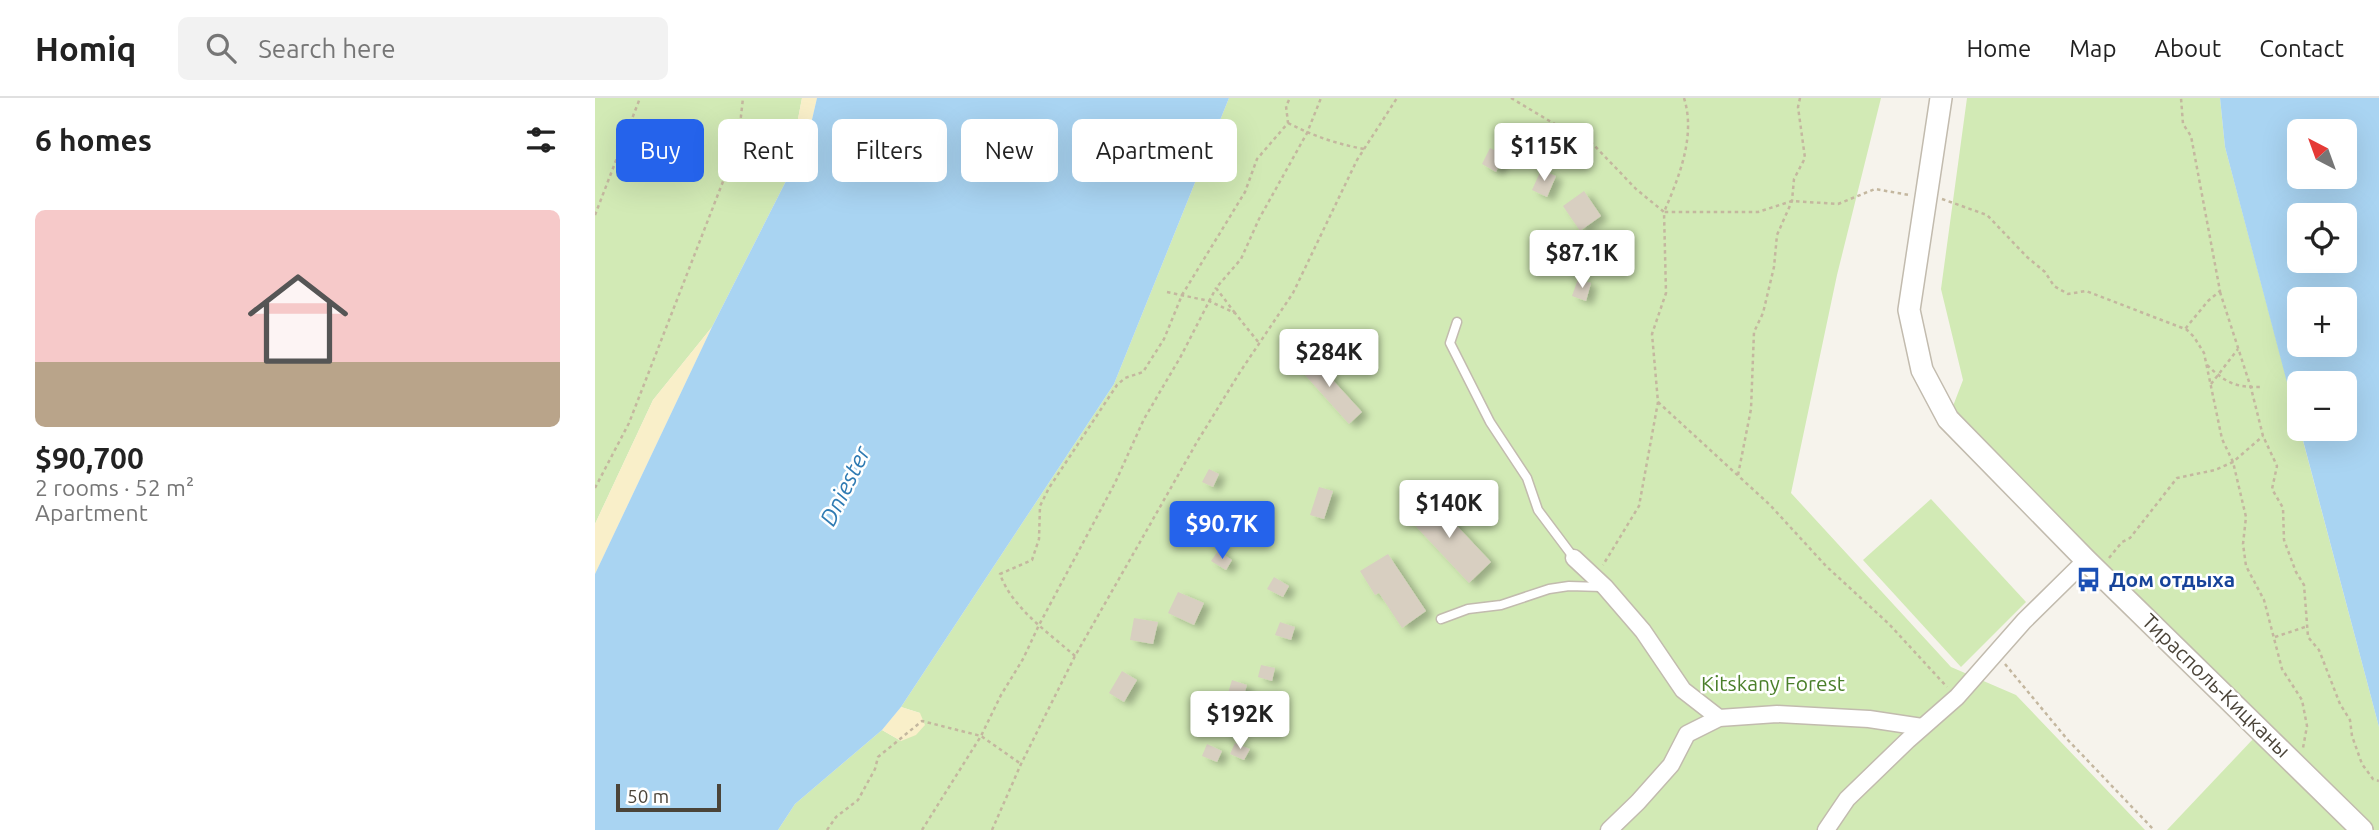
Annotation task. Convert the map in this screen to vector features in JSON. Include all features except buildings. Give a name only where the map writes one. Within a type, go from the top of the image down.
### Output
[{"type":"street","name":"Тирасполь-Кицканы","points":[[1941,98],[1909,310],[1922,370],[1948,419],[2092,566],[2363,830]]},
{"type":"street","points":[[1574,558],[1605,587],[1643,631],[1683,690],[1719,718]]},
{"type":"street","points":[[1826,830],[1847,799],[1957,697],[2024,621],[2092,566]]},
{"type":"street","points":[[1609,830],[1639,802],[1671,765],[1687,734],[1719,718],[1777,714],[1869,719],[1922,727]]},
{"type":"lane","points":[[1457,322],[1450,343],[1490,422],[1527,478],[1538,510],[1574,558]]},
{"type":"lane","points":[[1441,619],[1468,609],[1501,605],[1549,589],[1569,586],[1605,587]]},
{"type":"path","points":[[595,215],[640,98]]},
{"type":"path","points":[[595,488],[629,423],[738,143],[743,98]]},
{"type":"path","points":[[1075,656],[1039,625],[1006,589],[1000,574],[1032,559],[1039,539],[1040,506],[1049,488],[1117,385],[1125,378],[1143,372],[1164,339],[1182,295],[1245,192],[1257,159],[1288,123],[1286,106],[1290,98]]},
{"type":"path","points":[[922,830],[981,736],[1000,695],[1023,659],[1115,483],[1144,419],[1216,288],[1241,259],[1259,219],[1307,133],[1321,98]]},
{"type":"path","points":[[992,830],[1021,764],[1075,656],[1197,442],[1293,293],[1364,149],[1397,98]]},
{"type":"path","points":[[1511,98],[1558,126],[1589,140],[1636,189],[1664,212],[1758,212],[1792,201],[1838,204],[1875,189],[1900,192],[1926,200],[1939,197],[1987,215],[2045,272],[2054,286],[2068,294],[2085,291],[2185,329],[2194,337],[2207,364],[2222,439],[2232,462],[2246,517],[2243,544],[2246,566],[2264,600],[2282,668],[2302,700],[2307,726],[2300,768]]},
{"type":"path","points":[[1605,587],[1603,564],[1639,506],[1658,402],[1651,334],[1666,293],[1664,212],[1681,172],[1690,117],[1684,98]]},
{"type":"path","points":[[1738,476],[1751,409],[1754,332],[1763,313],[1774,267],[1777,235],[1792,201],[1794,179],[1805,158],[1798,107],[1800,98]]},
{"type":"path","points":[[2181,98],[2183,124],[2191,136],[2220,291],[2251,388],[2263,436],[2277,466],[2272,489],[2283,508],[2284,540],[2304,585],[2308,638],[2319,650],[2340,704],[2350,720],[2352,736],[2362,764],[2373,779],[2379,781]]},
{"type":"path","points":[[1288,123],[1307,133],[1364,149]]},
{"type":"path","points":[[1216,288],[1259,343]]},
{"type":"path","points":[[2185,329],[2220,291]]},
{"type":"path","points":[[1167,292],[1209,301],[1235,313]]},
{"type":"path","points":[[2211,384],[2238,349]]},
{"type":"path","points":[[2207,364],[2228,383],[2251,388],[2263,387]]},
{"type":"path","points":[[1658,402],[1770,505],[1826,566],[1889,625],[1957,697]]},
{"type":"path","points":[[2092,566],[2130,538],[2177,478],[2215,470],[2232,462],[2263,436]]},
{"type":"path","points":[[2274,637],[2306,627]]},
{"type":"path","points":[[1996,654],[2067,739],[2154,830]]},
{"type":"path","points":[[827,830],[836,817],[858,800],[875,769],[878,757],[922,721],[981,736],[1021,764]]},
{"type":"green space","points":[[595,98],[802,98],[798,119],[718,119],[718,182],[785,182],[712,327],[653,400],[595,524]]},
{"type":"green space","name":"Kitskany Forest","points":[[1229,98],[1881,98],[1837,275],[1791,493],[1951,667],[2016,695],[2145,830],[778,830],[795,804],[882,730],[901,741],[920,713],[901,707],[1114,384],[1195,182],[1237,182],[1237,119],[1221,119]]},
{"type":"green space","points":[[1967,98],[2220,98],[2225,147],[2287,381],[2287,441],[2303,441],[2379,727],[2379,830],[2362,830],[1948,419],[1963,380],[1941,289]]},
{"type":"green space","points":[[1931,499],[2026,602],[1961,667],[1863,560]]},
{"type":"green space","points":[[2254,738],[2346,830],[2167,830]]},
{"type":"sand","points":[[802,98],[817,98],[812,119],[798,119]]},
{"type":"sand","points":[[712,327],[595,574],[595,524],[653,400]]},
{"type":"sand","points":[[901,707],[920,713],[925,725],[916,735],[901,741],[882,730]]},
{"type":"water","name":"Dniester","points":[[817,98],[1229,98],[1221,119],[1072,119],[1072,182],[1195,182],[1114,384],[901,707],[882,730],[795,804],[778,830],[595,830],[595,574],[712,327],[785,182],[818,182],[818,119],[812,119]]},
{"type":"water","points":[[2220,98],[2379,98],[2379,727],[2303,441],[2357,441],[2357,371],[2287,371],[2287,382],[2225,147]]},
{"type":"place","name":"Дом отдыха","points":[[2089,580]]}]
